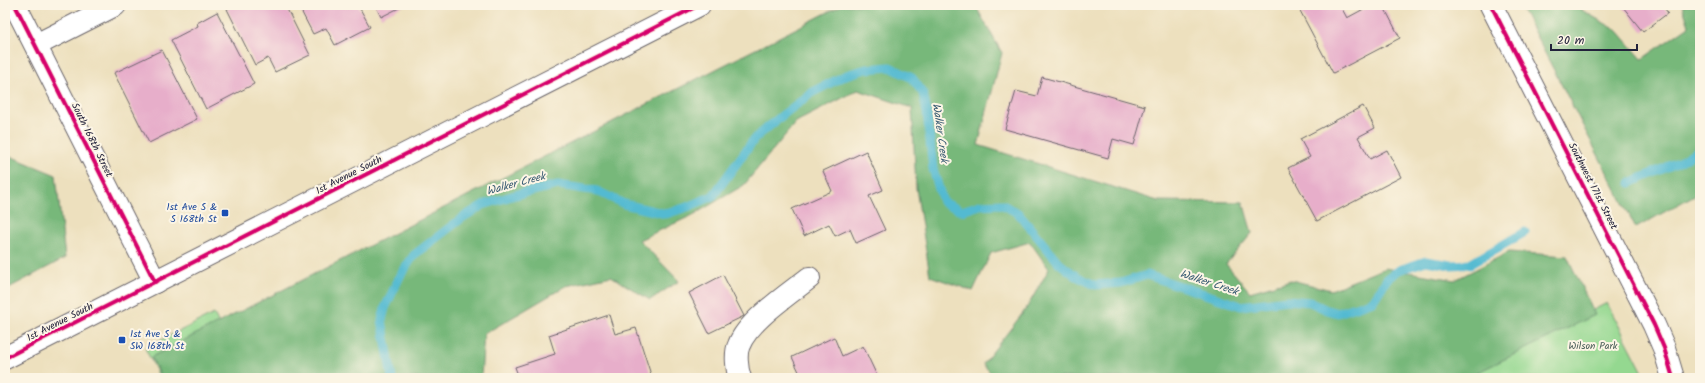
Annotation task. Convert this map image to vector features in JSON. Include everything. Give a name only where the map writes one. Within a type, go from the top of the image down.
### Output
[{"type":"street","name":"South 168th Street","points":[[15,5],[155,282]]},
{"type":"street","points":[[36,45],[115,5]]},
{"type":"street","name":"1st Avenue South","points":[[5,358],[699,5]]},
{"type":"street","name":"Southwest 171st Street","points":[[1491,5],[1654,325],[1664,348],[1673,378]]},
{"type":"street","points":[[740,378],[737,371],[738,346],[749,328],[809,278]]},
{"type":"green space","points":[[842,5],[975,5],[1002,53],[978,145],[1158,201],[1243,202],[1252,233],[1226,264],[1250,292],[1291,280],[1331,290],[1385,268],[1455,280],[1509,252],[1567,256],[1595,315],[1466,378],[995,378],[983,364],[1026,309],[1049,269],[1030,242],[991,253],[973,291],[930,276],[916,188],[912,108],[858,90],[796,122],[744,185],[693,215],[639,240],[679,281],[650,300],[611,276],[566,286],[484,334],[481,378],[162,378],[151,357]]},
{"type":"green space","points":[[1520,5],[1573,5],[1618,31],[1642,59],[1689,26],[1682,5],[1700,5],[1700,192],[1636,228]]},
{"type":"green space","points":[[5,154],[56,175],[65,258],[5,290]]},
{"type":"green space","name":"Wilson Park","points":[[1607,303],[1646,378],[1459,378]]},
{"type":"green space","points":[[214,314],[248,378],[160,378],[145,348]]},
{"type":"building","points":[[234,5],[285,5],[310,55],[275,72],[268,58],[255,65],[227,9]]},
{"type":"building","points":[[298,5],[358,5],[370,27],[335,45],[326,28],[313,34]]},
{"type":"building","points":[[375,5],[405,5],[381,17]]},
{"type":"building","points":[[1297,5],[1340,5],[1347,18],[1371,5],[1383,5],[1400,38],[1333,73]]},
{"type":"building","points":[[1626,5],[1662,5],[1668,13],[1643,32],[1623,7]]},
{"type":"building","points":[[217,12],[254,84],[206,109],[171,40],[198,26],[197,23]]},
{"type":"building","points":[[162,50],[197,119],[149,143],[114,73]]},
{"type":"building","points":[[1042,77],[1145,106],[1134,145],[1113,139],[1108,158],[1005,129],[1016,91],[1037,96]]},
{"type":"building","points":[[1363,106],[1375,128],[1358,137],[1370,159],[1387,150],[1401,177],[1317,221],[1288,168],[1310,157],[1300,139]]},
{"type":"building","points":[[866,151],[883,190],[869,196],[885,230],[856,243],[850,229],[835,236],[829,224],[804,236],[792,209],[832,191],[823,171]]},
{"type":"building","points":[[723,275],[744,316],[709,333],[689,293]]},
{"type":"building","points":[[609,315],[615,334],[636,328],[652,378],[519,378],[515,367],[555,354],[549,335]]},
{"type":"building","points":[[834,337],[842,356],[863,346],[878,378],[802,378],[792,357]]},
{"type":"waterway","name":"Walker Creek","points":[[392,378],[382,320],[385,308],[400,276],[414,255],[462,218],[483,205],[515,195],[558,185],[597,191],[624,204],[666,214],[687,207],[713,196],[755,138],[784,114],[813,92],[846,75],[866,69],[890,67],[912,78],[923,93],[927,113],[933,169],[943,202],[962,211],[980,205],[1001,204],[1018,213],[1059,263],[1076,276],[1095,285],[1121,283],[1147,275],[1241,306],[1287,300],[1310,302],[1327,310],[1338,313],[1373,301],[1387,279],[1399,270],[1426,261],[1451,265],[1470,264],[1525,232]]},
{"type":"waterway","name":"Walker Creek","points":[[1630,183],[1681,161],[1700,149]]},
{"type":"cycle path","points":[[15,5],[155,282]]},
{"type":"cycle path","points":[[5,358],[699,5]]},
{"type":"cycle path","points":[[1491,5],[1654,325],[1664,348],[1673,378]]},
{"type":"place","name":"1st Ave S & S 168th St","points":[[225,213]]},
{"type":"place","name":"1st Ave S & SW 168th St","points":[[122,340]]}]
